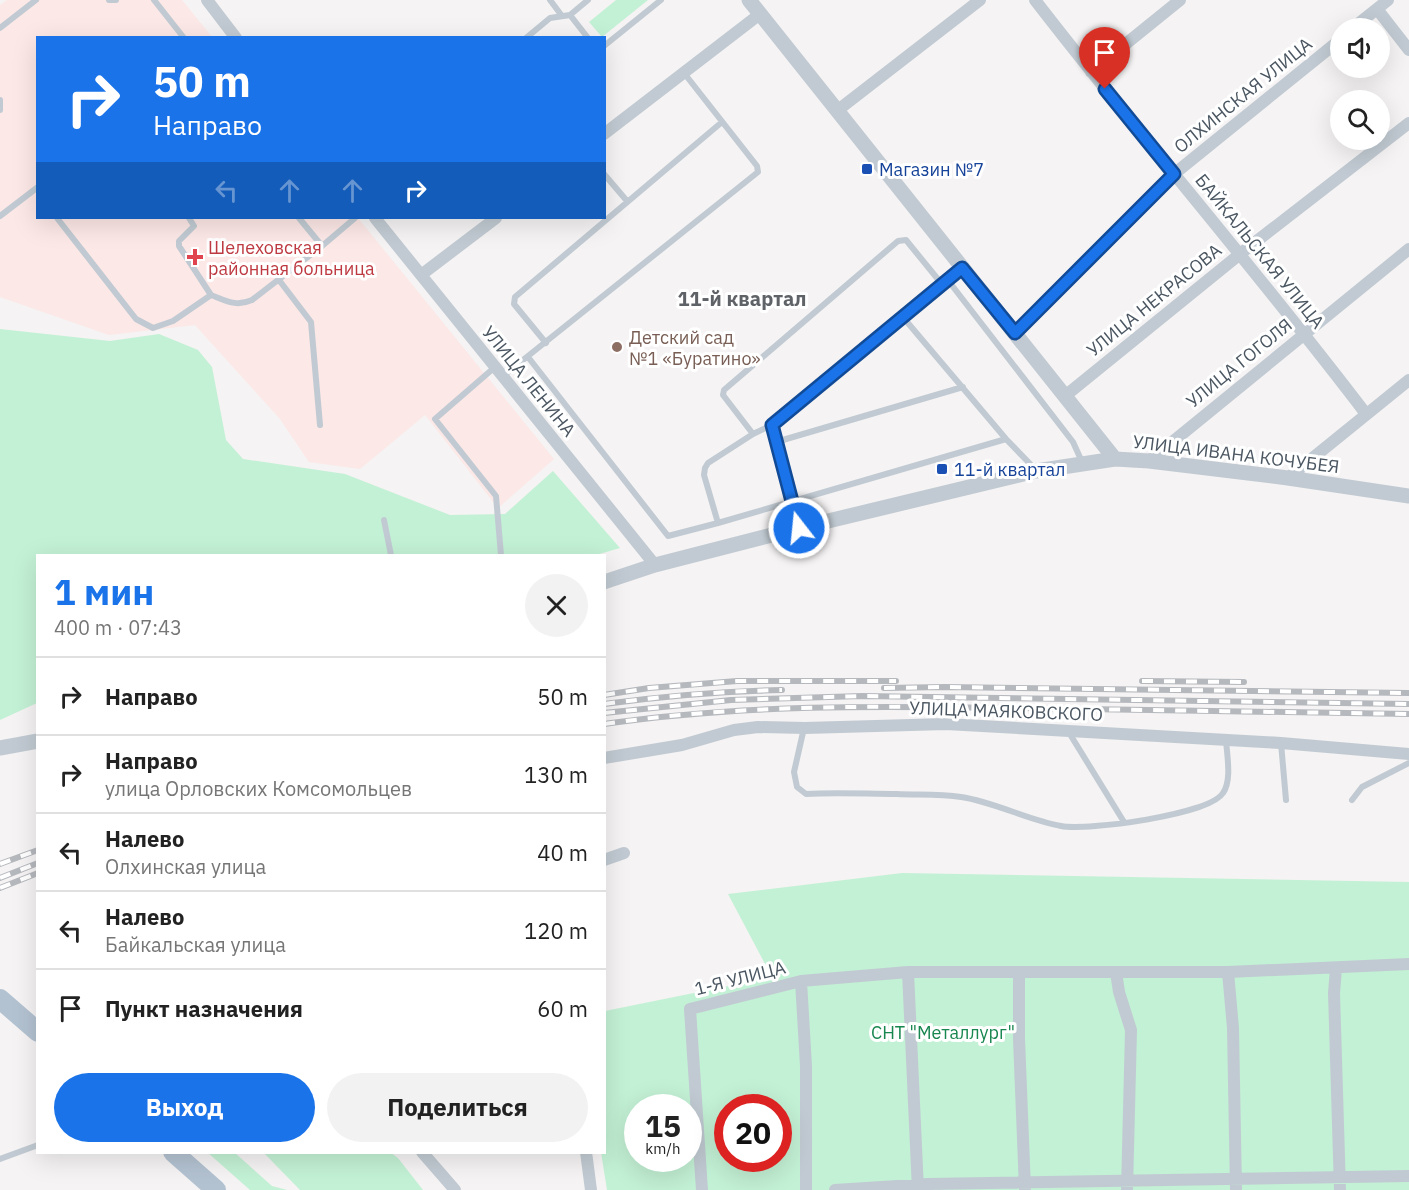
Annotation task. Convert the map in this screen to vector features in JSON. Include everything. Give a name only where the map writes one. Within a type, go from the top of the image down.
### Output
[{"type":"main road","points":[[0,999],[36,1030]]},
{"type":"main road","points":[[175,1154],[216,1190]]},
{"type":"street","points":[[749,0],[1115,459]]},
{"type":"street","points":[[838,110],[980,0]]},
{"type":"street","name":"БАЙКАЛЬСКАЯ УЛИЦА","points":[[1035,0],[1304,333],[1366,414]]},
{"type":"street","points":[[1091,72],[1180,0]]},
{"type":"street","points":[[1366,18],[1388,0]]},
{"type":"street","points":[[209,1],[235,36]]},
{"type":"street","points":[[1377,9],[1409,51]]},
{"type":"street","points":[[606,132],[760,14]]},
{"type":"street","name":"ОЛХИНСКАЯ УЛИЦА","points":[[1015,333],[1174,174],[1330,48]]},
{"type":"street","name":"УЛИЦА НЕКРАСОВА","points":[[1065,396],[1240,254],[1409,123]]},
{"type":"street","name":"УЛИЦА ЛЕНИНА","points":[[376,219],[655,565]]},
{"type":"street","points":[[422,275],[495,219]]},
{"type":"street","name":"УЛИЦА ГОГОЛЯ","points":[[1149,461],[1409,249]]},
{"type":"street","points":[[1288,478],[1409,380]]},
{"type":"street","name":"УЛИЦА ИВАНА КОЧУБЕЯ","points":[[606,581],[655,565],[799,528],[1036,471],[1115,459],[1288,478],[1409,496]]},
{"type":"street","name":"УЛИЦА МАЯКОВСКОГО","points":[[606,758],[682,745],[747,728],[946,724],[1281,743],[1409,753]]},
{"type":"street","points":[[0,748],[36,741]]},
{"type":"street","points":[[606,859],[624,853]]},
{"type":"street","points":[[806,1190],[806,1066],[801,981],[908,972],[1228,972],[1409,964]]},
{"type":"street","points":[[1336,969],[1334,1004],[1340,1190]]},
{"type":"street","points":[[908,972],[918,1187]]},
{"type":"street","points":[[1019,972],[1019,1039],[1025,1186]]},
{"type":"street","points":[[1116,972],[1119,992],[1131,1030],[1127,1185]]},
{"type":"street","points":[[1228,972],[1233,1028],[1235,1184]]},
{"type":"street","name":"1-Я УЛИЦА","points":[[702,1190],[690,1009],[801,981]]},
{"type":"street","points":[[424,1154],[455,1190]]},
{"type":"street","points":[[586,1154],[591,1190]]},
{"type":"street","points":[[835,1190],[1235,1184],[1339,1177],[1409,1176]]},
{"type":"lane","points":[[0,28],[36,0]]},
{"type":"lane","points":[[109,0],[116,0]]},
{"type":"lane","points":[[154,0],[182,36]]},
{"type":"lane","points":[[550,0],[586,36]]},
{"type":"lane","points":[[528,36],[550,18],[566,15],[588,0]]},
{"type":"lane","points":[[606,44],[661,0]]},
{"type":"lane","points":[[501,554],[496,495],[435,419],[499,372],[528,357],[758,173],[757,166],[684,73]]},
{"type":"lane","points":[[0,100],[0,110]]},
{"type":"lane","points":[[546,343],[514,304],[515,297],[722,122]]},
{"type":"lane","points":[[606,176],[627,201]]},
{"type":"lane","points":[[0,216],[36,189]]},
{"type":"lane","points":[[58,219],[136,319],[153,327],[173,321],[211,295]]},
{"type":"lane","points":[[190,219],[194,226],[179,241],[178,246],[211,295],[234,304],[252,300],[354,219]]},
{"type":"lane","points":[[300,219],[322,246]]},
{"type":"lane","points":[[753,434],[723,395],[724,390],[898,241],[906,240],[944,281],[1072,442],[1083,464]]},
{"type":"lane","points":[[717,523],[704,475],[708,464],[753,434],[772,425],[962,268]]},
{"type":"lane","points":[[279,280],[311,322],[320,425]]},
{"type":"lane","points":[[902,316],[1036,471]]},
{"type":"lane","points":[[528,357],[665,533],[673,536],[1006,439]]},
{"type":"lane","points":[[776,442],[963,387]]},
{"type":"lane","points":[[772,425],[799,528]]},
{"type":"lane","points":[[384,520],[391,554]]},
{"type":"lane","points":[[805,728],[794,772],[797,787],[806,794],[961,797],[1060,826],[1081,827],[1180,813],[1211,803],[1219,798],[1227,786],[1226,740]]},
{"type":"lane","points":[[1068,731],[1124,822]]},
{"type":"lane","points":[[1281,743],[1286,800]]},
{"type":"lane","points":[[1352,800],[1362,788],[1409,763]]},
{"type":"lane","points":[[0,1159],[36,1146]]},
{"type":"shaded area","name":"Шелеховская районная больница","points":[[7,0],[182,0],[211,36],[36,36],[36,219],[359,219],[554,459],[498,508],[425,415],[360,469],[309,462],[280,419],[195,325],[109,335],[0,297],[0,5]]},
{"type":"green space","points":[[616,0],[648,0],[603,36],[589,22]]},
{"type":"green space","points":[[0,329],[110,341],[159,334],[198,350],[212,367],[226,440],[243,459],[345,474],[450,515],[505,514],[553,471],[620,548],[599,554],[36,554],[36,703],[0,720]]},
{"type":"green space","name":"СНТ \"Металлург\"","points":[[902,873],[1409,882],[1409,1190],[607,1190],[601,1154],[606,1154],[606,1011],[772,977],[728,894]]},
{"type":"green space","points":[[209,1154],[236,1154],[272,1186],[287,1190],[250,1190]]},
{"type":"green space","points":[[265,1154],[393,1154],[423,1190],[300,1190]]},
{"type":"railway","points":[[606,695],[649,688],[737,681],[896,681]]},
{"type":"railway","points":[[1142,681],[1244,682]]},
{"type":"railway","points":[[884,688],[1409,693]]},
{"type":"railway","points":[[606,704],[693,694],[782,690]]},
{"type":"railway","points":[[606,713],[731,700],[862,696],[1409,704]]},
{"type":"railway","points":[[606,724],[707,713],[862,707],[1409,714]]},
{"type":"railway","points":[[0,864],[36,851]]},
{"type":"railway","points":[[0,878],[36,864]]},
{"type":"railway","points":[[0,888],[36,874]]},
{"type":"place","name":"Магазин №7","points":[[867,169]]},
{"type":"place","name":"Шелеховская районная больница","points":[[195,257]]},
{"type":"place","name":"Детский сад №1 «Буратино»","points":[[617,347]]},
{"type":"place","name":"11-й квартал","points":[[942,469]]},
{"type":"district","name":"11-й квартал","points":[[742,298]]},
{"type":"route","points":[[799,528],[772,425],[941,283],[962,268],[1015,333],[1174,174],[1105,89]]}]
